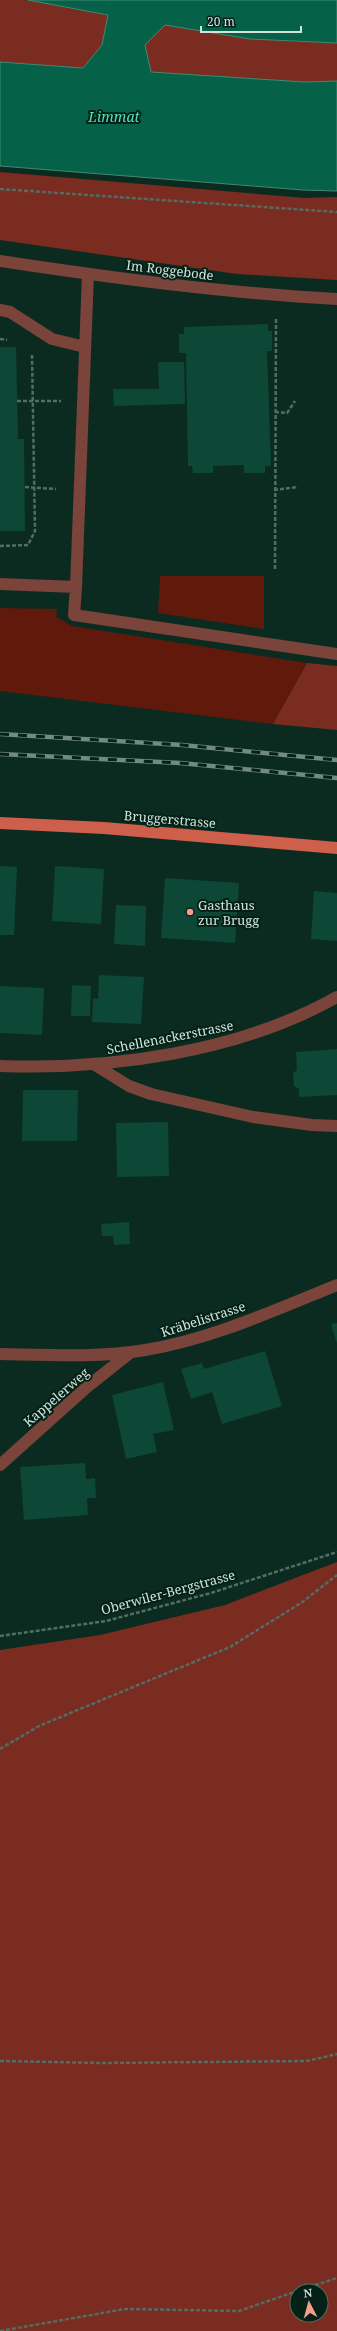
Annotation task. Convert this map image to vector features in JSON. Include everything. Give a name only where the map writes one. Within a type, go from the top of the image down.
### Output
[{"type":"main road","name":"Bruggerstrasse","points":[[0,823],[111,828],[337,848]]},
{"type":"street","name":"Im Roggebode","points":[[0,261],[88,274],[276,296],[337,299]]},
{"type":"street","points":[[88,274],[84,401],[74,615],[337,654]]},
{"type":"street","points":[[0,310],[10,312],[52,339],[85,347]]},
{"type":"street","points":[[0,584],[76,587]]},
{"type":"street","name":"Schellenackerstrasse","points":[[0,1066],[95,1065],[146,1058],[236,1039],[285,1023],[337,997]]},
{"type":"street","points":[[95,1065],[129,1086],[152,1094],[253,1117],[312,1125],[337,1126]]},
{"type":"street","name":"Kräbelistrasse","points":[[0,1354],[75,1355],[131,1352],[185,1341],[214,1332],[337,1285]]},
{"type":"street","name":"Kappelerweg","points":[[0,1465],[87,1387],[131,1352]]},
{"type":"path","points":[[0,189],[337,212]]},
{"type":"path","points":[[275,569],[274,490],[276,296]]},
{"type":"path","points":[[0,546],[28,545],[35,530],[32,355],[49,352],[59,340]]},
{"type":"path","points":[[17,401],[84,401]]},
{"type":"path","points":[[275,412],[287,413],[295,401]]},
{"type":"path","points":[[25,487],[35,489],[80,488]]},
{"type":"path","points":[[274,490],[298,487]]},
{"type":"path","name":"Oberwiler-Bergstrasse","points":[[0,1636],[106,1621],[211,1593],[337,1552]]},
{"type":"path","points":[[0,1749],[39,1726],[230,1647],[301,1603],[337,1575]]},
{"type":"path","points":[[0,2061],[101,2063],[299,2061],[337,2054]]},
{"type":"path","points":[[322,2283],[337,2278]]},
{"type":"path","points":[[0,2331],[125,2309],[239,2311],[289,2294]]},
{"type":"shaded area","points":[[0,0],[28,0],[108,15],[102,45],[83,68],[0,62]]},
{"type":"shaded area","points":[[165,25],[250,39],[337,43],[337,81],[304,82],[150,72],[144,45]]},
{"type":"shaded area","points":[[0,172],[305,198],[337,197],[337,280],[237,274],[0,240]]},
{"type":"shaded area","points":[[160,576],[264,576],[264,629],[158,613]]},
{"type":"shaded area","points":[[0,608],[57,609],[56,617],[72,626],[307,663],[273,724],[0,691]]},
{"type":"shaded area","points":[[307,663],[337,666],[337,730],[273,724]]},
{"type":"shaded area","points":[[337,1562],[337,2331],[0,2331],[0,1650],[100,1635],[225,1605]]},
{"type":"water","name":"Limmat","points":[[28,0],[337,0],[337,43],[250,39],[165,25],[145,45],[151,72],[304,82],[337,81],[337,191],[303,190],[0,166],[0,62],[83,68],[102,45],[108,15]]},
{"type":"building","points":[[268,324],[268,331],[272,331],[272,351],[267,351],[271,466],[265,466],[265,473],[244,473],[244,465],[213,466],[213,473],[193,473],[192,466],[188,466],[186,353],[179,353],[179,334],[184,334],[184,327]]},
{"type":"building","points":[[0,347],[16,347],[18,439],[24,439],[25,531],[0,531]]},
{"type":"building","points":[[158,362],[184,362],[185,404],[114,406],[113,389],[159,389]]},
{"type":"building","points":[[0,866],[17,867],[14,935],[0,935]]},
{"type":"building","points":[[55,866],[104,869],[101,924],[52,921]]},
{"type":"building","points":[[165,878],[239,883],[235,943],[161,938]]},
{"type":"building","points":[[314,891],[337,893],[337,941],[311,939]]},
{"type":"building","points":[[116,905],[146,906],[145,946],[114,944]]},
{"type":"building","points":[[99,975],[144,977],[141,1024],[92,1022],[93,998],[98,999]]},
{"type":"building","points":[[72,985],[91,986],[90,1016],[71,1016]]},
{"type":"building","points":[[0,986],[44,988],[42,1035],[0,1033]]},
{"type":"building","points":[[337,1049],[337,1095],[299,1097],[299,1089],[294,1086],[293,1073],[297,1070],[296,1052]]},
{"type":"building","points":[[23,1090],[78,1090],[77,1141],[22,1141]]},
{"type":"building","points":[[168,1122],[169,1176],[117,1177],[116,1123]]},
{"type":"building","points":[[129,1222],[130,1244],[114,1245],[113,1236],[102,1236],[101,1224]]},
{"type":"building","points":[[337,1323],[337,1343],[331,1324]]},
{"type":"building","points":[[265,1351],[282,1406],[222,1424],[212,1392],[191,1399],[181,1369],[202,1363],[204,1369]]},
{"type":"building","points":[[163,1382],[174,1430],[153,1434],[157,1452],[126,1459],[112,1395]]},
{"type":"building","points":[[85,1463],[86,1479],[95,1478],[96,1498],[87,1498],[88,1515],[24,1520],[20,1467]]},
{"type":"railway","points":[[0,734],[182,745],[337,760]]},
{"type":"railway","points":[[0,754],[180,763],[337,778]]},
{"type":"place","name":"Gasthaus zur Brugg","points":[[190,912]]}]
